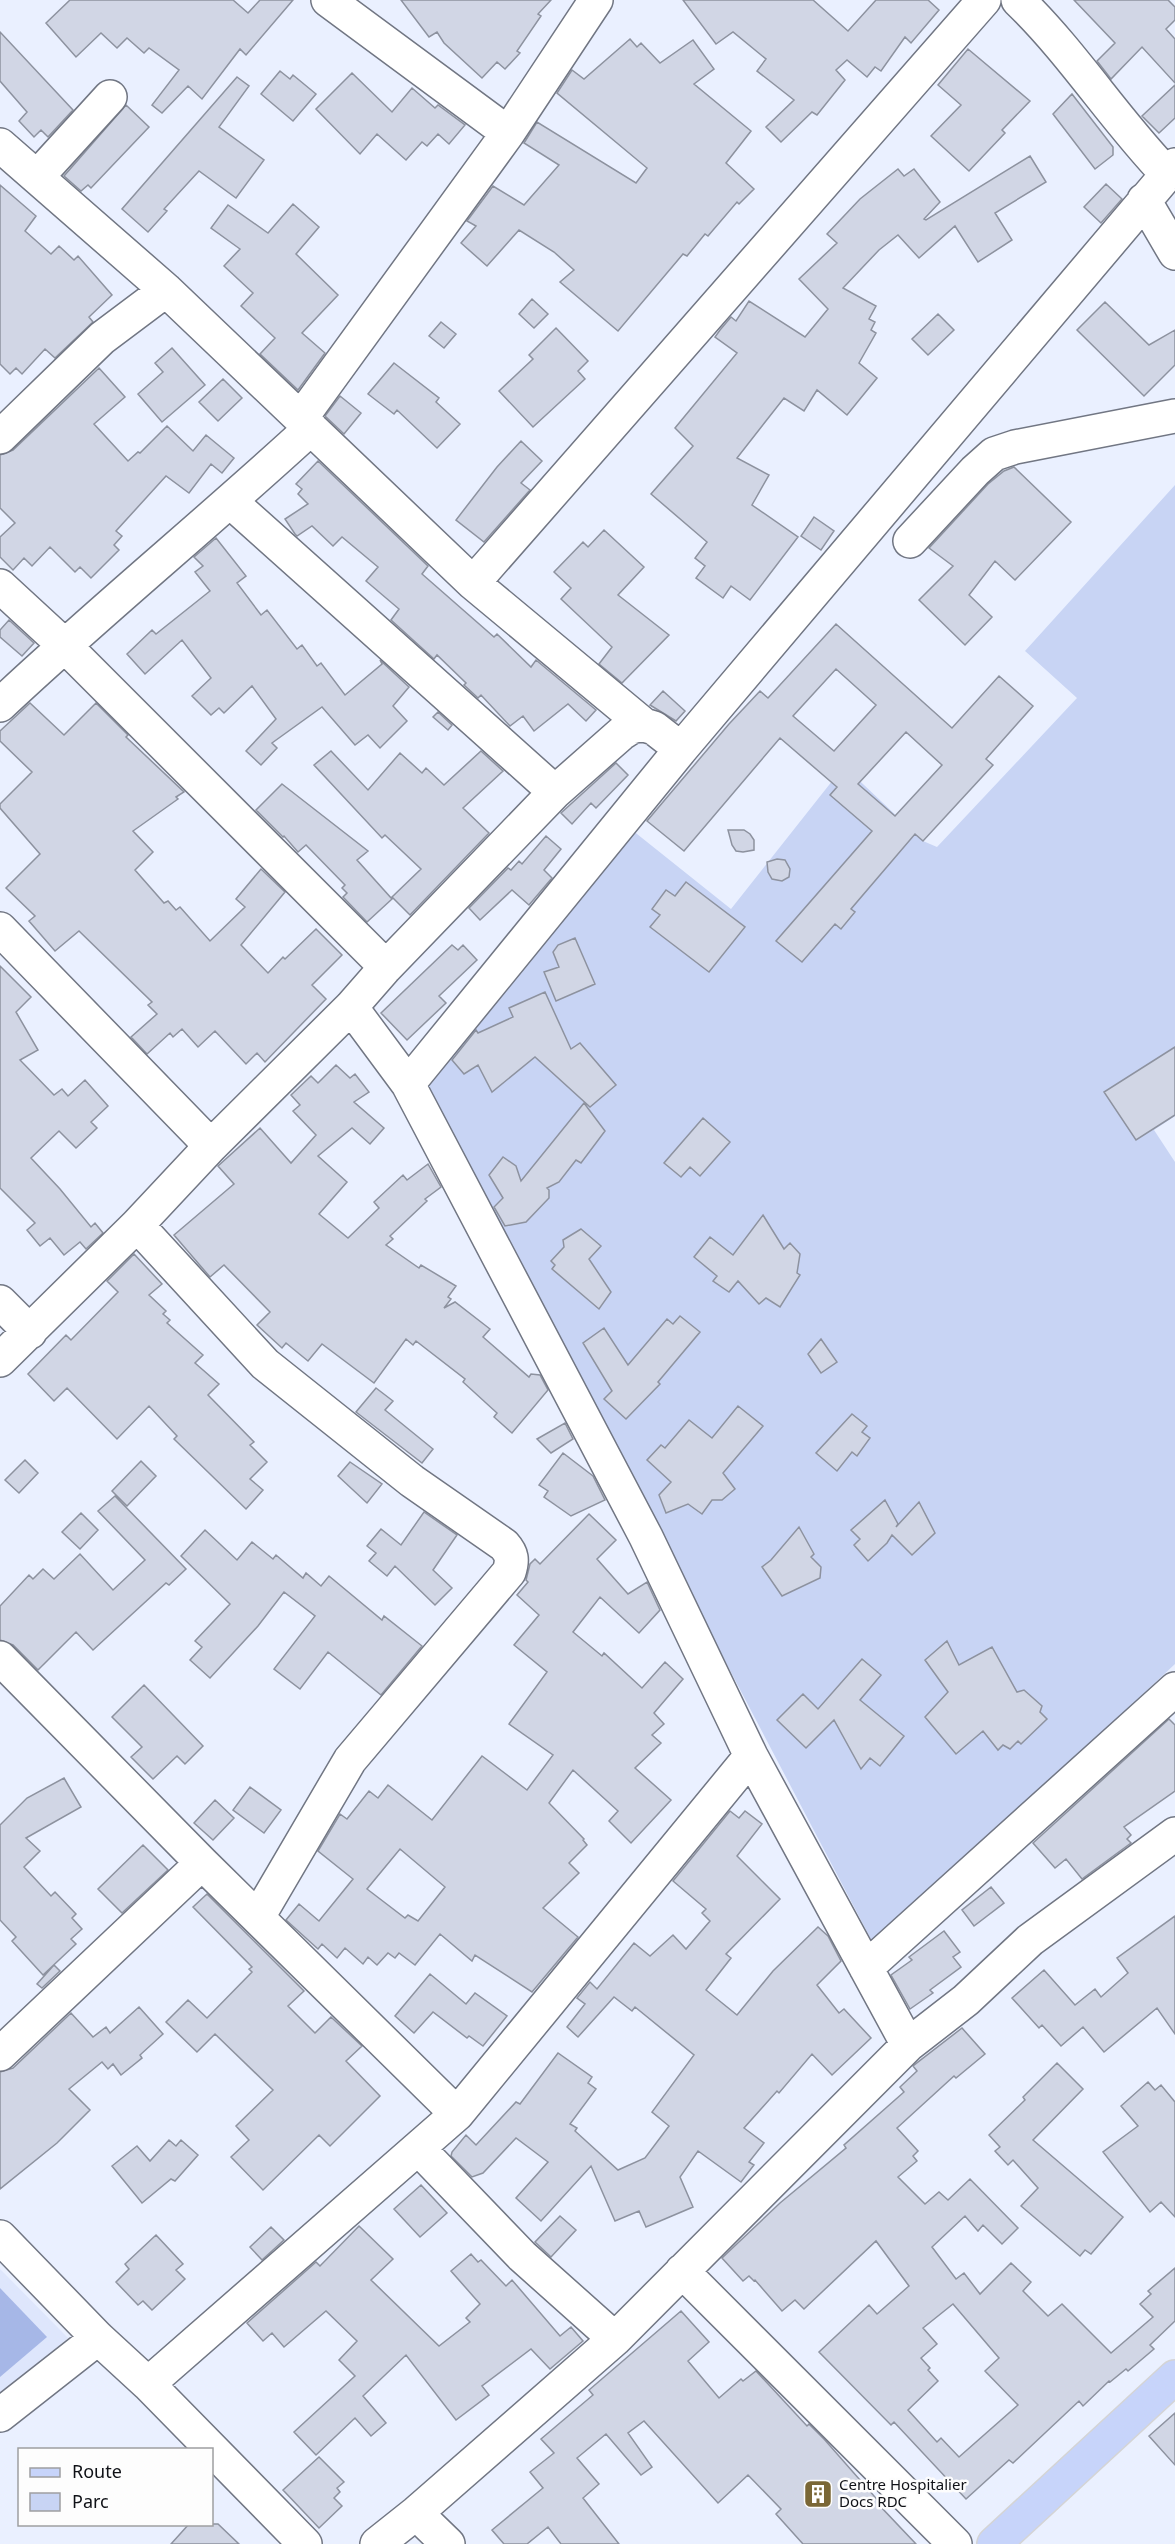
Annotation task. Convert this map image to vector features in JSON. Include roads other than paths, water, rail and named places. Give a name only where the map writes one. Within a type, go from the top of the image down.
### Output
[{"type":"main road","points":[[994,2544],[1175,2377]]},
{"type":"street","points":[[328,0],[508,133]]},
{"type":"street","points":[[0,705],[64,645],[231,502],[306,423],[508,133],[596,0]]},
{"type":"street","points":[[473,583],[984,0]]},
{"type":"street","points":[[408,1084],[681,749],[1171,170],[1143,150],[1048,33],[1018,0]]},
{"type":"street","points":[[37,177],[110,97]]},
{"type":"street","points":[[0,145],[165,290],[473,583],[644,725]]},
{"type":"street","points":[[1144,200],[1175,253]]},
{"type":"street","points":[[0,437],[102,338],[165,290]]},
{"type":"street","points":[[910,541],[975,471],[994,454],[1035,442],[1175,416]]},
{"type":"street","points":[[231,502],[555,792]]},
{"type":"street","points":[[0,586],[64,645],[386,967]]},
{"type":"street","points":[[0,1360],[137,1225],[211,1146],[351,1007],[386,967],[555,792],[633,726],[644,725],[654,728],[681,749]]},
{"type":"street","points":[[0,929],[211,1146]]},
{"type":"street","points":[[351,1007],[408,1084],[646,1537],[751,1756],[908,2045]]},
{"type":"street","points":[[137,1225],[265,1364],[412,1481],[504,1545],[513,1561],[510,1572],[350,1760],[258,1917]]},
{"type":"street","points":[[0,1302],[30,1332]]},
{"type":"street","points":[[0,1658],[202,1863],[457,2114]]},
{"type":"street","points":[[866,1968],[1175,1689]]},
{"type":"street","points":[[148,2384],[457,2114],[751,1756]]},
{"type":"street","points":[[377,2544],[416,2513],[615,2339],[908,2045],[966,2000],[1030,1940],[1175,1834]]},
{"type":"street","points":[[0,2054],[202,1863]]},
{"type":"street","points":[[419,2149],[522,2256],[615,2339]]},
{"type":"street","points":[[0,2237],[98,2338],[148,2384],[211,2448]]},
{"type":"street","points":[[682,2271],[955,2544]]},
{"type":"street","points":[[0,2415],[98,2338]]},
{"type":"street","points":[[213,2450],[305,2544]]},
{"type":"street","points":[[416,2513],[448,2544]]},
{"type":"place","name":"Centre Hospitalier Docs RDC","points":[[818,2494]]}]
